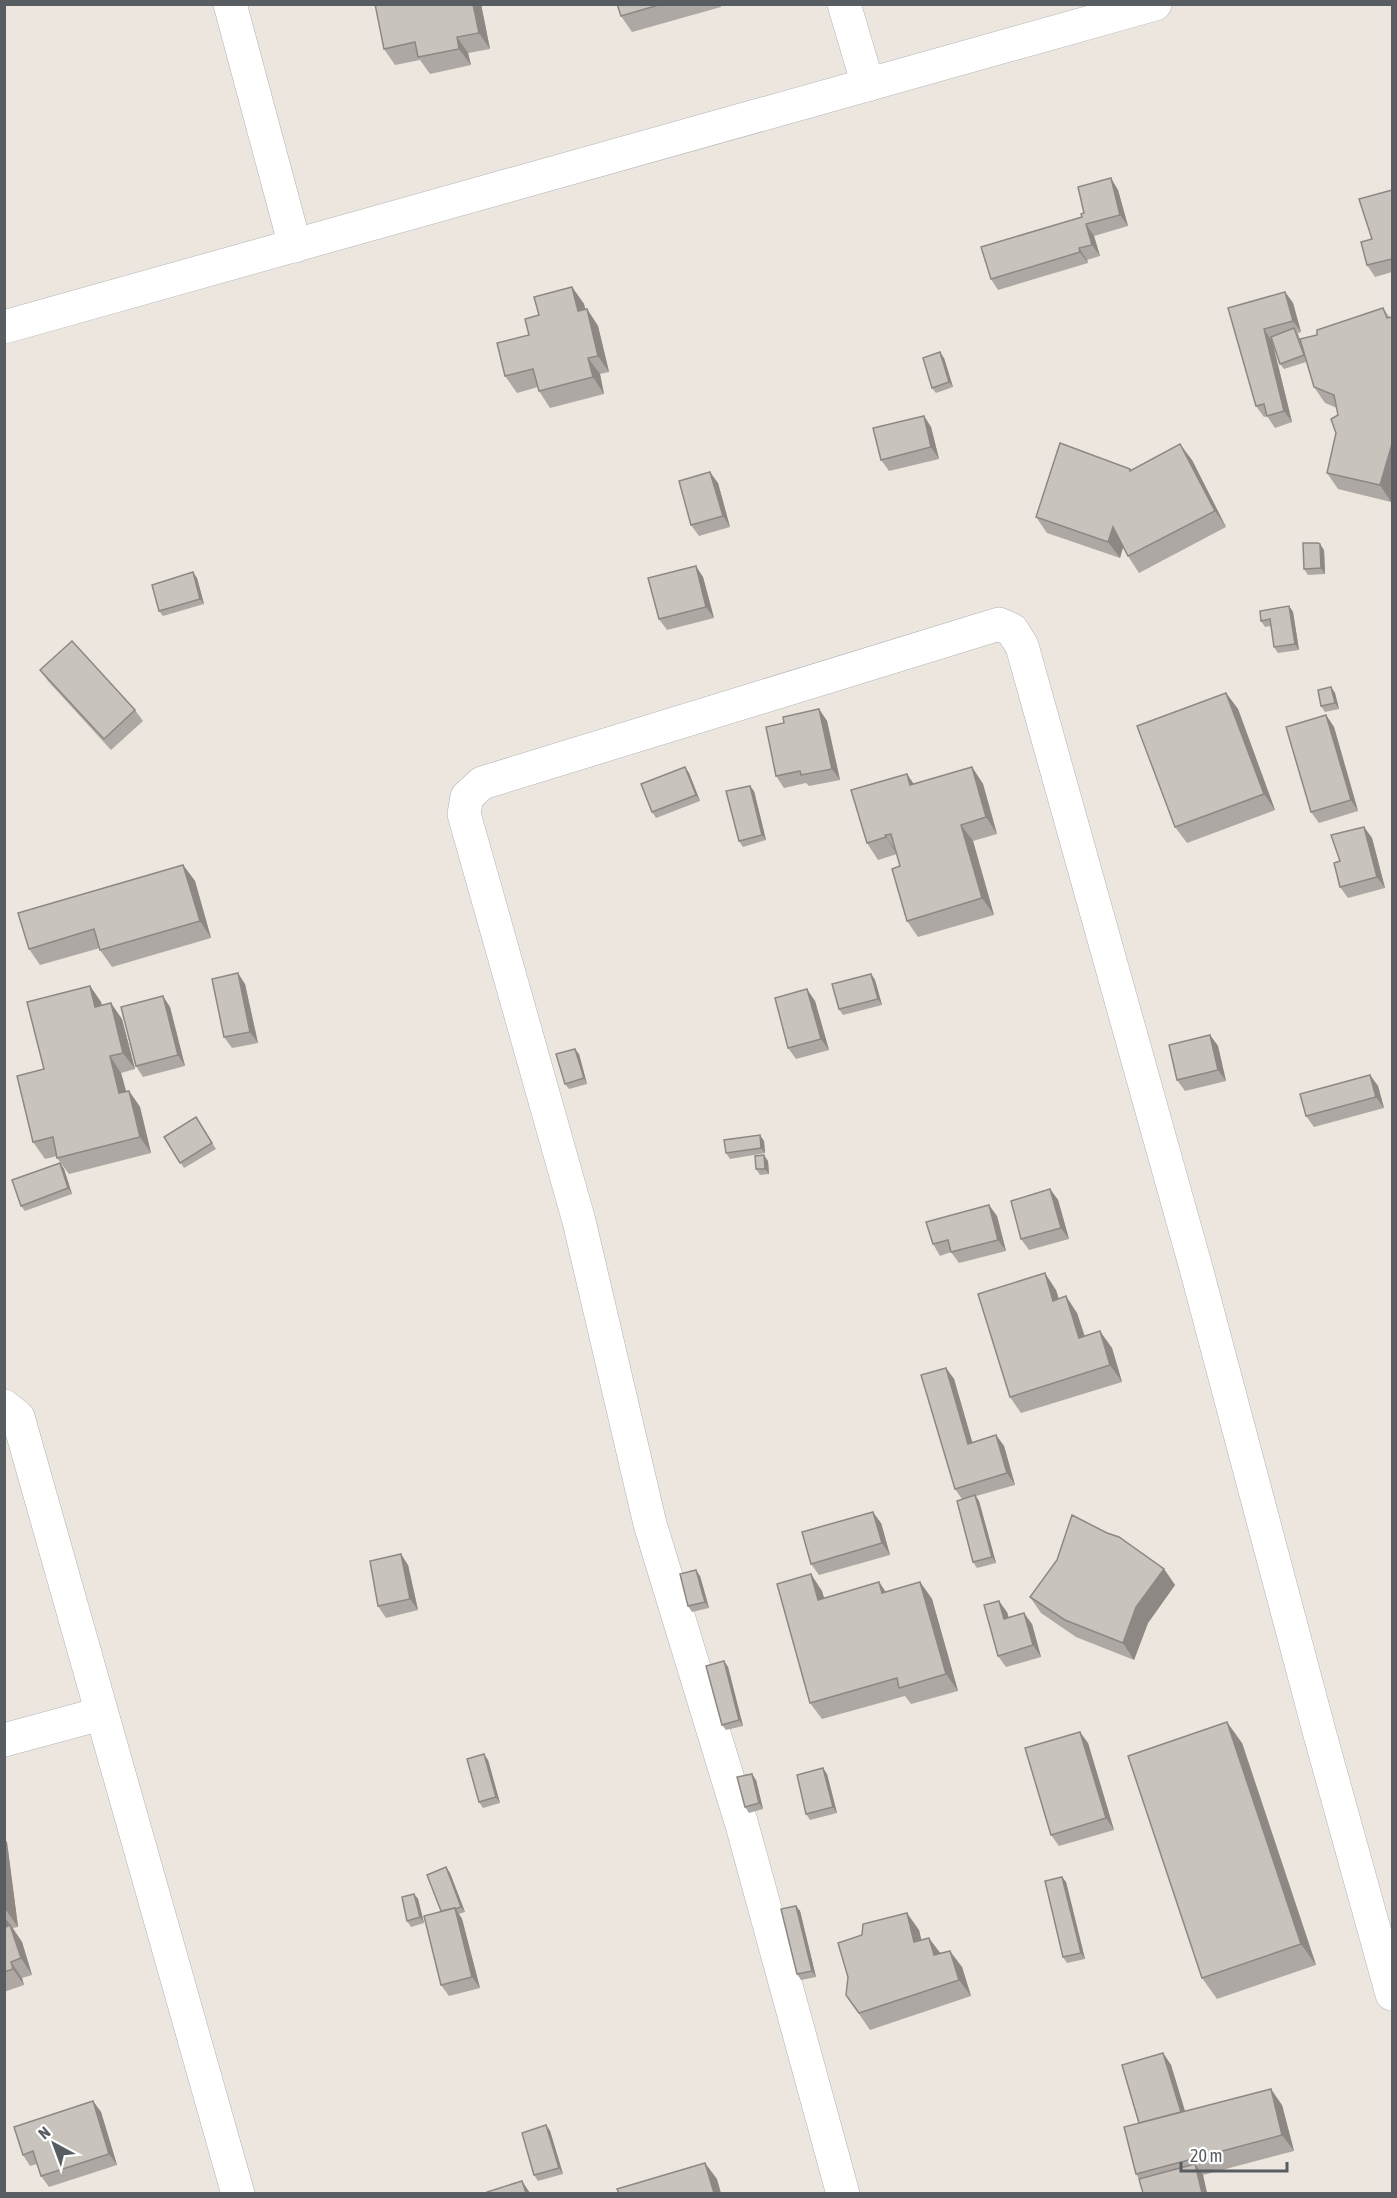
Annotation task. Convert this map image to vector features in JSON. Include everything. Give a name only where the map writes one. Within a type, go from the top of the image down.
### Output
[{"type":"street","points":[[230,4],[295,246]]},
{"type":"street","points":[[844,4],[868,85]]},
{"type":"street","points":[[4,327],[1155,4]]},
{"type":"street","points":[[843,2193],[742,1825],[650,1524],[579,1221],[464,814],[467,797],[482,783],[999,624],[1012,630],[1022,645],[1196,1268],[1392,1994]]},
{"type":"street","points":[[4,1406],[18,1417],[100,1714],[238,2193]]},
{"type":"street","points":[[4,1740],[100,1714]]},
{"type":"building","points":[[375,4],[473,4],[479,33],[457,37],[459,49],[418,57],[415,42],[384,49]]},
{"type":"building","points":[[617,4],[662,4],[621,16]]},
{"type":"building","points":[[1111,178],[1120,215],[1086,224],[1092,245],[1079,248],[1080,252],[991,279],[981,247],[1082,217],[1081,214],[1084,213],[1078,187]]},
{"type":"building","points":[[1392,190],[1392,259],[1367,265],[1361,242],[1372,239],[1359,199]]},
{"type":"building","points":[[572,287],[578,311],[587,309],[598,356],[588,358],[593,377],[539,391],[533,369],[505,376],[497,343],[529,335],[525,319],[539,315],[534,297]]},
{"type":"building","points":[[1285,292],[1293,321],[1264,329],[1284,411],[1267,416],[1264,404],[1256,406],[1228,308]]},
{"type":"building","points":[[1383,308],[1387,318],[1392,317],[1392,444],[1380,485],[1327,473],[1336,433],[1331,419],[1338,415],[1334,395],[1314,387],[1300,339],[1317,335],[1317,330]]},
{"type":"building","points":[[1294,328],[1304,355],[1280,364],[1271,337]]},
{"type":"building","points":[[940,352],[949,382],[932,388],[923,358]]},
{"type":"building","points":[[924,416],[931,447],[881,460],[873,428]]},
{"type":"building","points":[[1060,443],[1130,469],[1130,471],[1180,444],[1215,511],[1128,556],[1113,527],[1108,542],[1036,517]]},
{"type":"building","points":[[710,472],[723,516],[691,525],[679,481]]},
{"type":"building","points":[[1303,543],[1320,544],[1321,568],[1304,569]]},
{"type":"building","points":[[696,566],[706,607],[659,619],[648,578]]},
{"type":"building","points":[[193,572],[200,599],[159,611],[152,585]]},
{"type":"building","points":[[1289,606],[1295,644],[1274,647],[1270,619],[1261,621],[1260,611]]},
{"type":"building","points":[[72,641],[135,710],[104,739],[40,670]]},
{"type":"building","points":[[1331,687],[1335,703],[1321,706],[1318,690]]},
{"type":"building","points":[[1226,693],[1264,794],[1175,827],[1137,726]]},
{"type":"building","points":[[819,709],[832,769],[801,775],[800,771],[776,776],[766,727],[784,723],[783,717]]},
{"type":"building","points":[[1326,715],[1351,800],[1311,812],[1286,727]]},
{"type":"building","points":[[685,767],[696,795],[652,812],[641,784]]},
{"type":"building","points":[[972,767],[986,817],[961,825],[982,898],[907,921],[892,869],[900,866],[891,834],[867,843],[851,790],[907,774],[910,785]]},
{"type":"building","points":[[750,786],[762,835],[739,841],[726,791]]},
{"type":"building","points":[[1364,827],[1377,877],[1340,887],[1334,863],[1340,861],[1331,835]]},
{"type":"building","points":[[183,865],[200,921],[100,950],[94,929],[29,949],[18,913]]},
{"type":"building","points":[[238,973],[250,1032],[224,1037],[212,979]]},
{"type":"building","points":[[871,974],[878,999],[839,1009],[832,984]]},
{"type":"building","points":[[90,986],[95,1007],[111,1003],[123,1053],[110,1056],[119,1093],[129,1091],[140,1137],[57,1158],[53,1137],[33,1142],[17,1076],[44,1069],[27,1002]]},
{"type":"building","points":[[807,989],[821,1039],[788,1048],[775,998]]},
{"type":"building","points":[[163,996],[178,1055],[136,1066],[121,1007]]},
{"type":"building","points":[[1210,1035],[1218,1070],[1177,1080],[1169,1045]]},
{"type":"building","points":[[575,1049],[584,1078],[565,1084],[556,1054]]},
{"type":"building","points":[[1370,1075],[1376,1097],[1306,1116],[1300,1094]]},
{"type":"building","points":[[196,1117],[212,1143],[180,1163],[164,1137]]},
{"type":"building","points":[[760,1135],[761,1148],[726,1153],[724,1140]]},
{"type":"building","points":[[764,1155],[765,1169],[756,1169],[755,1156]]},
{"type":"building","points":[[60,1163],[68,1188],[21,1206],[12,1180]]},
{"type":"building","points":[[1050,1189],[1061,1228],[1021,1239],[1011,1201]]},
{"type":"building","points":[[989,1205],[998,1240],[951,1252],[948,1240],[933,1244],[926,1222]]},
{"type":"building","points":[[1045,1273],[1053,1301],[1066,1296],[1079,1338],[1100,1331],[1110,1365],[1010,1397],[978,1294]]},
{"type":"building","points":[[946,1368],[968,1444],[996,1435],[1007,1473],[955,1489],[921,1375]]},
{"type":"building","points":[[975,1495],[992,1557],[973,1562],[957,1501]]},
{"type":"building","points":[[873,1512],[882,1543],[811,1564],[802,1532]]},
{"type":"building","points":[[1072,1515],[1119,1537],[1164,1569],[1136,1607],[1123,1643],[1065,1620],[1030,1597],[1057,1560]]},
{"type":"building","points":[[401,1554],[410,1599],[378,1606],[370,1561]]},
{"type":"building","points":[[696,1570],[705,1602],[688,1606],[680,1574]]},
{"type":"building","points":[[811,1574],[818,1600],[879,1582],[882,1593],[920,1582],[946,1674],[899,1688],[897,1678],[810,1703],[777,1584]]},
{"type":"building","points":[[999,1601],[1004,1619],[1024,1613],[1033,1645],[998,1656],[984,1605]]},
{"type":"building","points":[[724,1661],[739,1720],[722,1725],[706,1666]]},
{"type":"building","points":[[1227,1722],[1301,1944],[1202,1978],[1128,1756]]},
{"type":"building","points":[[1080,1732],[1106,1818],[1051,1835],[1025,1748]]},
{"type":"building","points":[[484,1754],[496,1797],[479,1802],[467,1759]]},
{"type":"building","points":[[823,1768],[833,1807],[806,1814],[797,1775]]},
{"type":"building","points":[[752,1774],[759,1803],[745,1807],[737,1777]]},
{"type":"building","points":[[446,1867],[461,1907],[441,1911],[427,1875]]},
{"type":"building","points":[[1062,1877],[1081,1953],[1063,1957],[1045,1881]]},
{"type":"building","points":[[414,1894],[420,1917],[407,1921],[402,1897]]},
{"type":"building","points":[[796,1906],[812,1971],[797,1974],[781,1909]]},
{"type":"building","points":[[455,1908],[472,1977],[441,1985],[424,1916]]},
{"type":"building","points":[[907,1913],[914,1942],[929,1938],[934,1955],[950,1951],[959,1980],[859,2013],[846,1995],[848,1977],[838,1943],[862,1935],[863,1924]]},
{"type":"building","points":[[4,1922],[6,1927],[10,1925],[21,1958],[11,1962],[13,1969],[4,1972]]},
{"type":"building","points":[[1163,2053],[1181,2112],[1139,2123],[1122,2065]]},
{"type":"building","points":[[1271,2089],[1282,2135],[1136,2174],[1124,2127]]},
{"type":"building","points":[[93,2101],[109,2154],[41,2176],[33,2151],[23,2155],[14,2127]]},
{"type":"building","points":[[546,2125],[559,2168],[534,2175],[522,2133]]},
{"type":"building","points":[[705,2163],[714,2193],[619,2193],[617,2189]]},
{"type":"building","points":[[1195,2164],[1202,2193],[1143,2193],[1139,2179]]},
{"type":"building","points":[[522,2181],[526,2193],[487,2193],[487,2192]]}]
